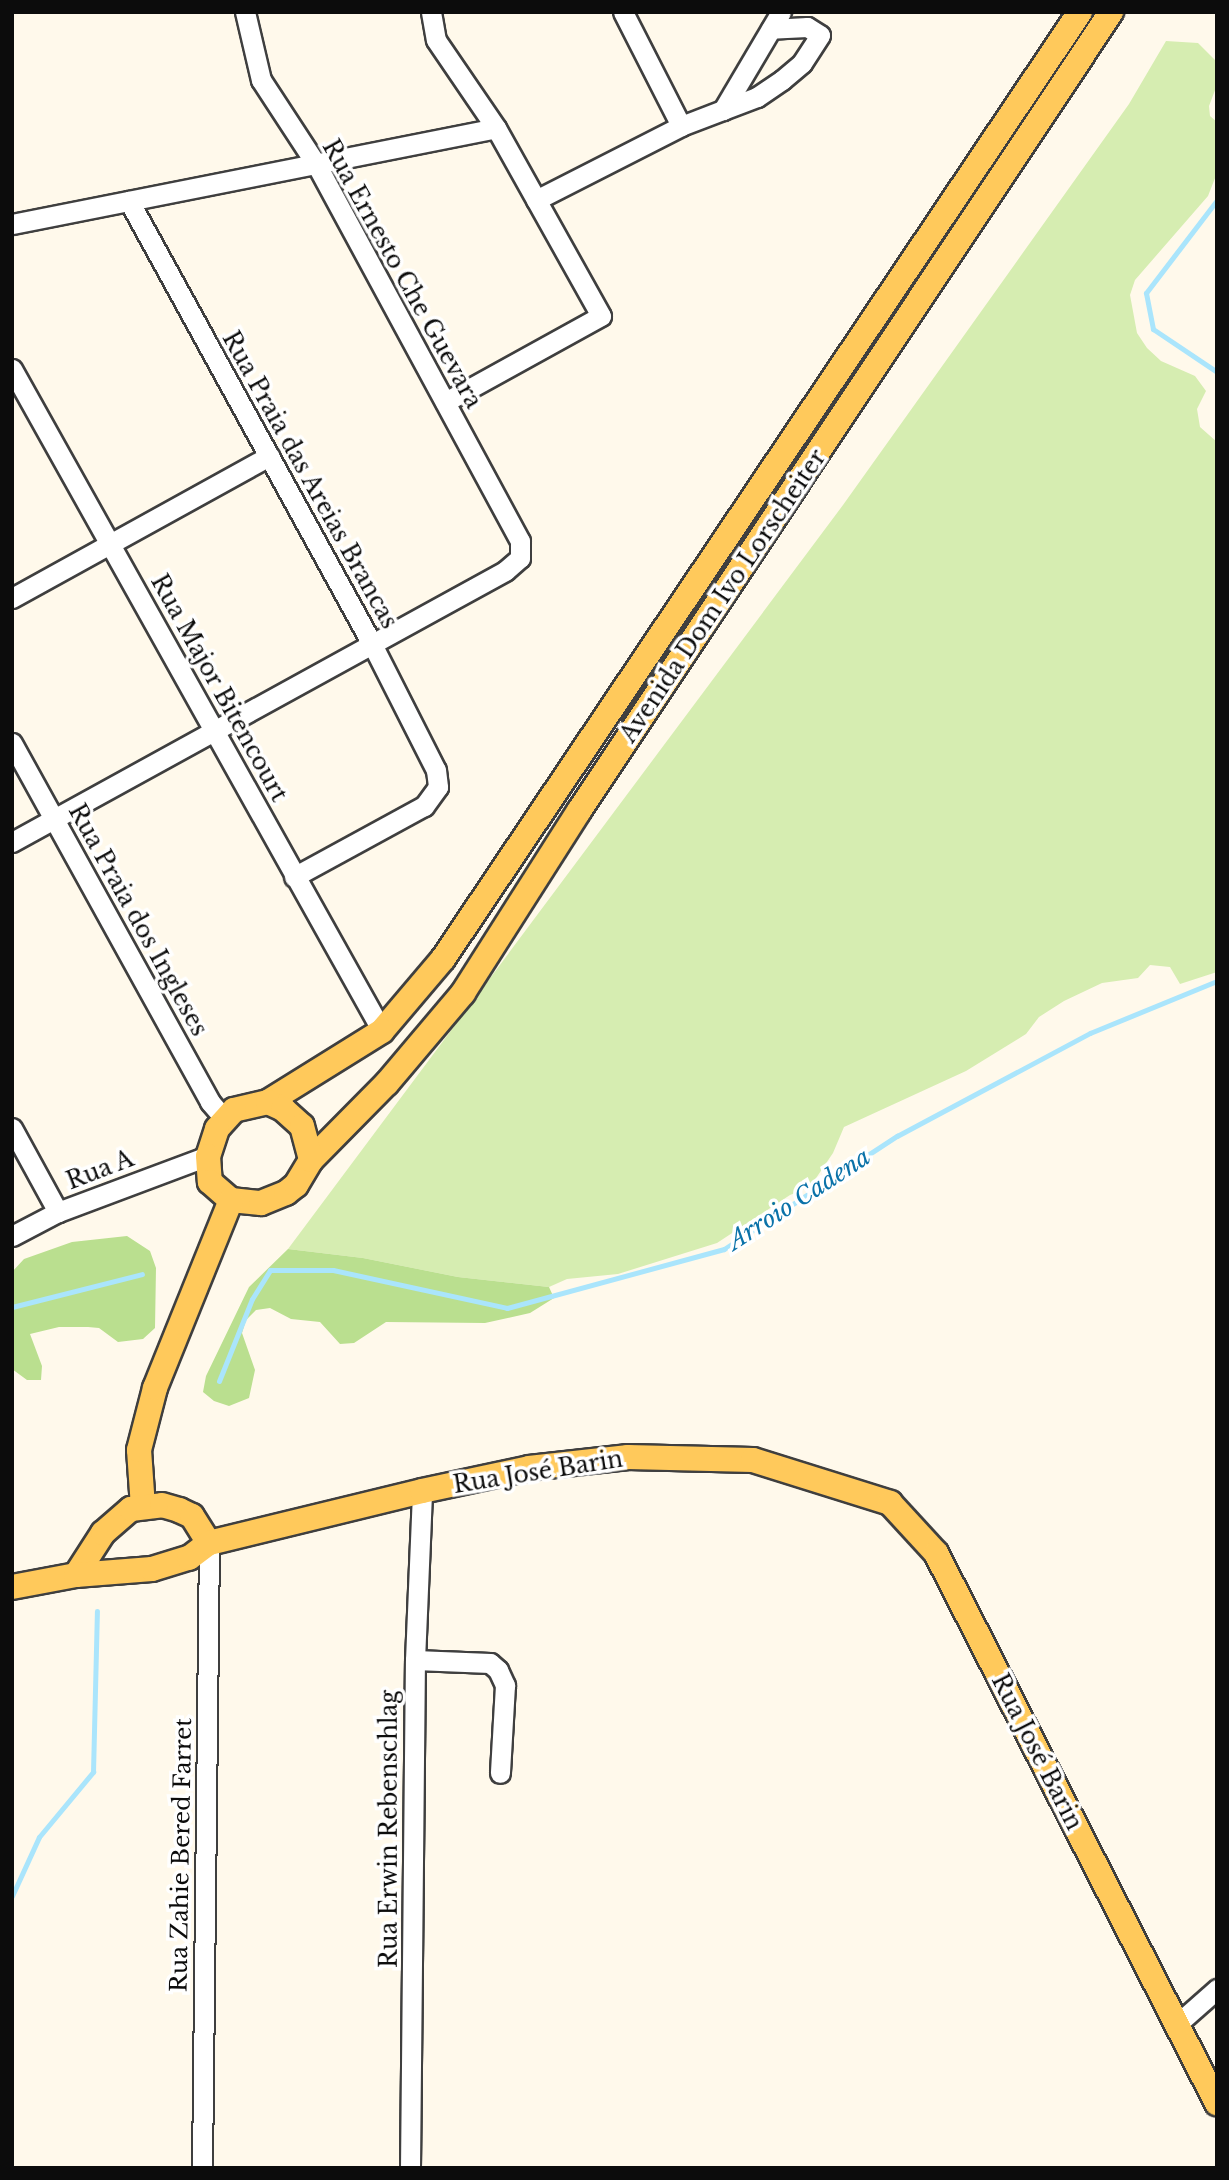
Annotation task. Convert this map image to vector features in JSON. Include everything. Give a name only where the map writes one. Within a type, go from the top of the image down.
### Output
[{"type":"main road","name":"Avenida Dom Ivo Lorscheiter","points":[[224,1118],[246,1105],[268,1102],[382,1031],[443,959],[1080,12]]},
{"type":"main road","name":"Avenida Dom Ivo Lorscheiter","points":[[231,1200],[261,1203],[286,1194],[296,1185],[311,1160],[387,1083],[463,993],[579,811],[1111,12]]},
{"type":"main road","points":[[268,1102],[294,1116],[302,1126],[311,1160]]},
{"type":"main road","points":[[143,1507],[139,1450],[155,1388],[231,1200],[210,1182],[208,1156],[217,1129],[224,1118]]},
{"type":"main road","name":"Rua José Barin","points":[[12,1587],[76,1575],[152,1569],[189,1558],[209,1543],[422,1491],[529,1468],[628,1457],[753,1460],[890,1503],[936,1553],[1217,2103]]},
{"type":"main road","points":[[76,1575],[103,1533],[131,1509],[162,1505],[192,1516],[209,1543]]},
{"type":"street","name":"Rua Ernesto Che Guevara","points":[[245,12],[261,80],[316,164],[520,541],[520,558],[505,571],[372,644]]},
{"type":"street","points":[[431,12],[436,40],[496,128],[601,316],[444,401]]},
{"type":"street","points":[[623,12],[681,126]]},
{"type":"street","points":[[536,200],[681,126],[723,110],[757,97],[802,63],[820,35],[807,27],[776,21],[723,110]]},
{"type":"street","points":[[12,224],[496,128]]},
{"type":"street","name":"Rua Praia das Areias Brancas","points":[[129,201],[372,644],[436,770],[438,787],[424,806],[294,877]]},
{"type":"street","name":"Rua Major Bitencourt","points":[[12,369],[112,543],[294,877],[382,1031]]},
{"type":"street","points":[[12,598],[269,456]]},
{"type":"street","points":[[12,842],[372,644]]},
{"type":"street","name":"Rua Praia dos Ingleses","points":[[12,743],[210,1101],[224,1118]]},
{"type":"street","points":[[12,1128],[58,1212]]},
{"type":"street","name":"Rua A","points":[[12,1236],[58,1212],[208,1156]]},
{"type":"street","name":"Rua Erwin Rebenschlag","points":[[410,2168],[415,1660],[422,1491]]},
{"type":"street","name":"Rua Zahie Bered Farret","points":[[202,2168],[209,1543]]},
{"type":"street","points":[[415,1660],[490,1663],[498,1670],[505,1685],[499,1773]]},
{"type":"street","points":[[1177,2025],[1217,1989]]},
{"type":"green space","points":[[1166,41],[1198,43],[1217,62],[1217,85],[1209,106],[1210,116],[1217,122],[1217,173],[1208,196],[1135,280],[1130,295],[1137,333],[1147,348],[1161,361],[1195,376],[1206,391],[1197,409],[1200,427],[1217,442],[1217,972],[1180,984],[1170,967],[1150,965],[1138,978],[1102,983],[1064,1001],[1039,1017],[1026,1034],[966,1071],[844,1127],[833,1153],[810,1187],[790,1195],[717,1243],[618,1274],[567,1279],[549,1287],[458,1277],[363,1258],[288,1249],[843,505],[1129,104]]},
{"type":"green space","points":[[127,1236],[150,1251],[156,1268],[155,1328],[143,1339],[118,1342],[99,1328],[88,1327],[59,1327],[30,1334],[42,1366],[41,1380],[27,1380],[12,1369],[12,1272],[24,1259],[72,1242]]},
{"type":"green space","points":[[288,1249],[363,1258],[458,1277],[549,1287],[554,1298],[530,1313],[485,1323],[386,1322],[354,1343],[340,1344],[320,1322],[291,1319],[270,1308],[256,1310],[246,1320],[242,1333],[255,1370],[249,1398],[229,1406],[214,1401],[203,1392],[206,1376],[249,1287]]},
{"type":"waterway","name":"Arroio Cadena","points":[[1217,200],[1146,293],[1153,329],[1217,372]]},
{"type":"waterway","name":"Arroio Cadena","points":[[219,1381],[252,1299],[270,1270],[333,1270],[507,1308],[724,1249],[897,1136],[1090,1033],[1217,981]]},
{"type":"waterway","name":"Arroio Cadena","points":[[12,1307],[142,1274]]},
{"type":"waterway","points":[[12,1896],[39,1837],[93,1772],[97,1611]]}]
